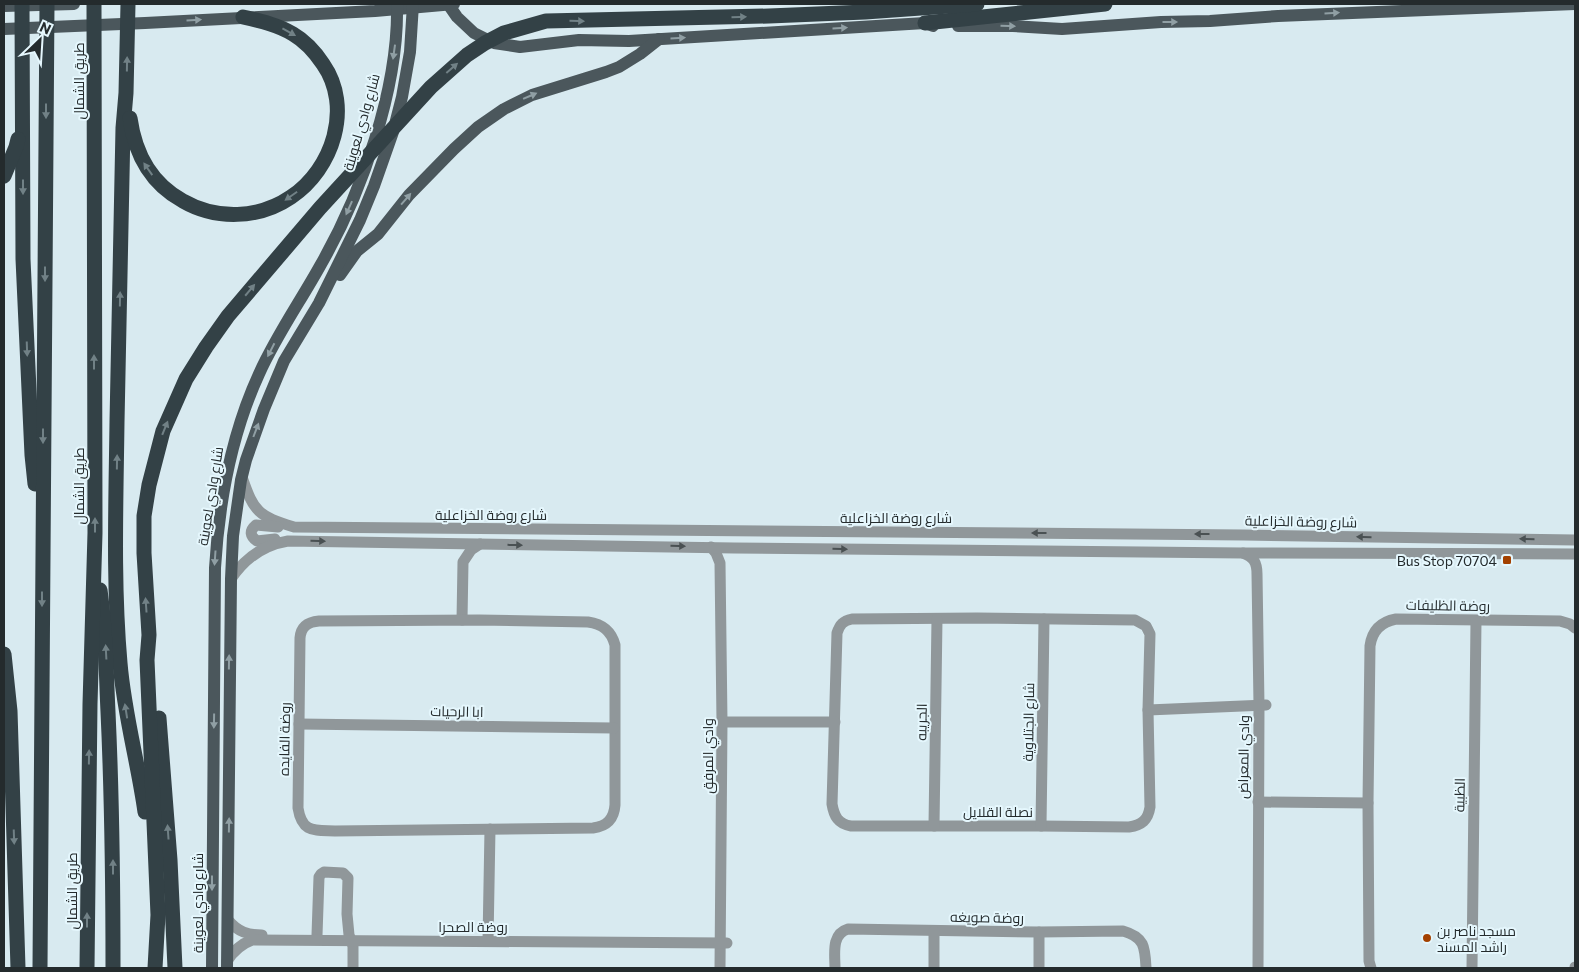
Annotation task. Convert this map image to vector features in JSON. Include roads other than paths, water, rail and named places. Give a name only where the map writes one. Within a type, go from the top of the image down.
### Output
[{"type":"highway","points":[[22,4],[23,259],[32,456],[36,496],[43,527]]},
{"type":"highway","points":[[40,968],[47,4]]},
{"type":"highway","name":"طريق الشمال","points":[[87,968],[95,533],[94,4]]},
{"type":"highway","points":[[128,4],[123,138],[116,524],[117,606],[120,663],[126,712],[141,782],[158,915]]},
{"type":"highway","points":[[175,968],[170,860],[161,742],[149,635],[144,553],[144,516],[149,485],[163,431],[186,379],[228,316],[265,271],[414,105],[443,76],[485,43],[504,33],[546,21],[779,16],[977,4]]},
{"type":"highway","points":[[925,23],[1105,4]]},
{"type":"highway","points":[[126,93],[131,127],[138,152],[145,166],[155,178],[166,190],[178,198],[205,211],[235,214],[264,210],[278,205],[291,197],[315,174],[331,146],[338,115],[337,100],[327,70],[316,54],[303,41],[280,28],[243,17]]},
{"type":"highway","points":[[4,176],[16,147],[22,120]]},
{"type":"highway","points":[[94,555],[103,611],[112,793],[113,968]]},
{"type":"highway","points":[[149,635],[147,660],[158,915],[156,968]]},
{"type":"highway","points":[[4,654],[10,711],[18,968]]},
{"type":"main road","points":[[5,6],[74,4]]},
{"type":"main road","name":"شارع وادي لعوينة","points":[[212,968],[215,568],[226,475],[236,436],[258,375],[282,329],[328,253],[358,186],[379,124],[392,68],[397,4]]},
{"type":"main road","name":"شارع وادي لعوينة","points":[[227,965],[231,580],[233,536],[242,477],[253,438],[284,361],[319,303],[360,220],[374,186],[393,132],[406,81],[413,4]]},
{"type":"main road","points":[[448,4],[457,17],[474,33],[494,43],[509,46],[537,46],[586,40],[629,41],[925,23],[937,27],[978,25],[1062,29],[1278,16],[1574,4]]},
{"type":"main road","points":[[5,29],[375,11],[454,4]]},
{"type":"main road","points":[[319,303],[357,251],[378,234],[410,195],[478,127],[504,109],[532,95],[619,67],[659,39]]},
{"type":"street","name":"شارع روضة الخزاعلية","points":[[242,477],[251,501],[259,512],[271,520],[294,527],[1575,540]]},
{"type":"street","points":[[294,527],[284,528],[256,525],[252,528],[250,534],[257,541],[279,539],[298,541]]},
{"type":"street","points":[[231,580],[248,559],[262,548],[280,542],[298,541],[734,548],[1575,554]]},
{"type":"street","points":[[444,544],[458,556],[462,567],[462,620]]},
{"type":"street","points":[[462,567],[468,554],[480,544]]},
{"type":"street","name":"وادي المرفق","points":[[710,547],[719,558],[720,563],[725,722]]},
{"type":"street","name":"وادي المرفق","points":[[726,968],[724,940],[725,564],[727,556],[734,548]]},
{"type":"street","name":"وادي المعراض","points":[[1243,552],[1252,557],[1257,570],[1262,705]]},
{"type":"street","name":"وادي المعراض","points":[[1258,968],[1263,575],[1265,564],[1273,552]]},
{"type":"street","name":"نصلة القلايل","points":[[852,619],[1044,619],[1135,620],[1143,624],[1150,634],[1148,710],[1150,807],[1149,814],[1144,822],[1137,826],[1129,827],[844,826],[838,821],[832,804],[837,633],[840,625],[846,620],[852,619]]},
{"type":"street","name":"الجريبه","points":[[934,826],[937,619]]},
{"type":"street","name":"شارع الجتلاوية","points":[[1041,826],[1044,619]]},
{"type":"street","name":"روضة الظليفات","points":[[1371,968],[1369,961],[1368,803],[1370,646],[1374,633],[1383,623],[1396,619],[1560,621],[1570,624],[1575,628]]},
{"type":"street","name":"روضة الفايده","points":[[462,620],[588,622],[605,628],[611,634],[614,645],[615,805],[613,816],[608,823],[593,828],[335,831],[306,827],[301,821],[298,808],[301,631],[308,623],[319,621],[462,620]]},
{"type":"street","name":"الظبية","points":[[1472,968],[1476,621]]},
{"type":"street","points":[[1148,710],[1262,705]]},
{"type":"street","points":[[725,722],[834,722]]},
{"type":"street","name":"ابا الرحيات","points":[[299,724],[614,728]]},
{"type":"street","points":[[1261,802],[1368,803]]},
{"type":"street","name":"وادي المعراض","points":[[1261,802],[1264,968]]},
{"type":"street","points":[[488,939],[490,829]]},
{"type":"street","points":[[317,935],[319,877],[324,872],[343,873],[348,878],[353,968]]},
{"type":"street","name":"روضة الصحرا","points":[[228,920],[241,931],[252,935],[317,935],[350,938]]},
{"type":"street","name":"روضة صويغه","points":[[835,968],[838,935],[848,929],[1039,932],[1116,931],[1130,933],[1139,938],[1144,949],[1146,968]]},
{"type":"street","points":[[934,931],[934,968]]},
{"type":"street","points":[[1039,932],[1039,968]]},
{"type":"street","name":"روضة الصحرا","points":[[227,965],[235,950],[252,940],[350,938],[724,940]]},
{"type":"street","name":"وادي المرفق","points":[[720,968],[724,940]]},
{"type":"place","name":"Bus Stop 70704","points":[[1507,560]]},
{"type":"place","name":"مسجد ناصر بن راشد المسند","points":[[1427,938]]}]
